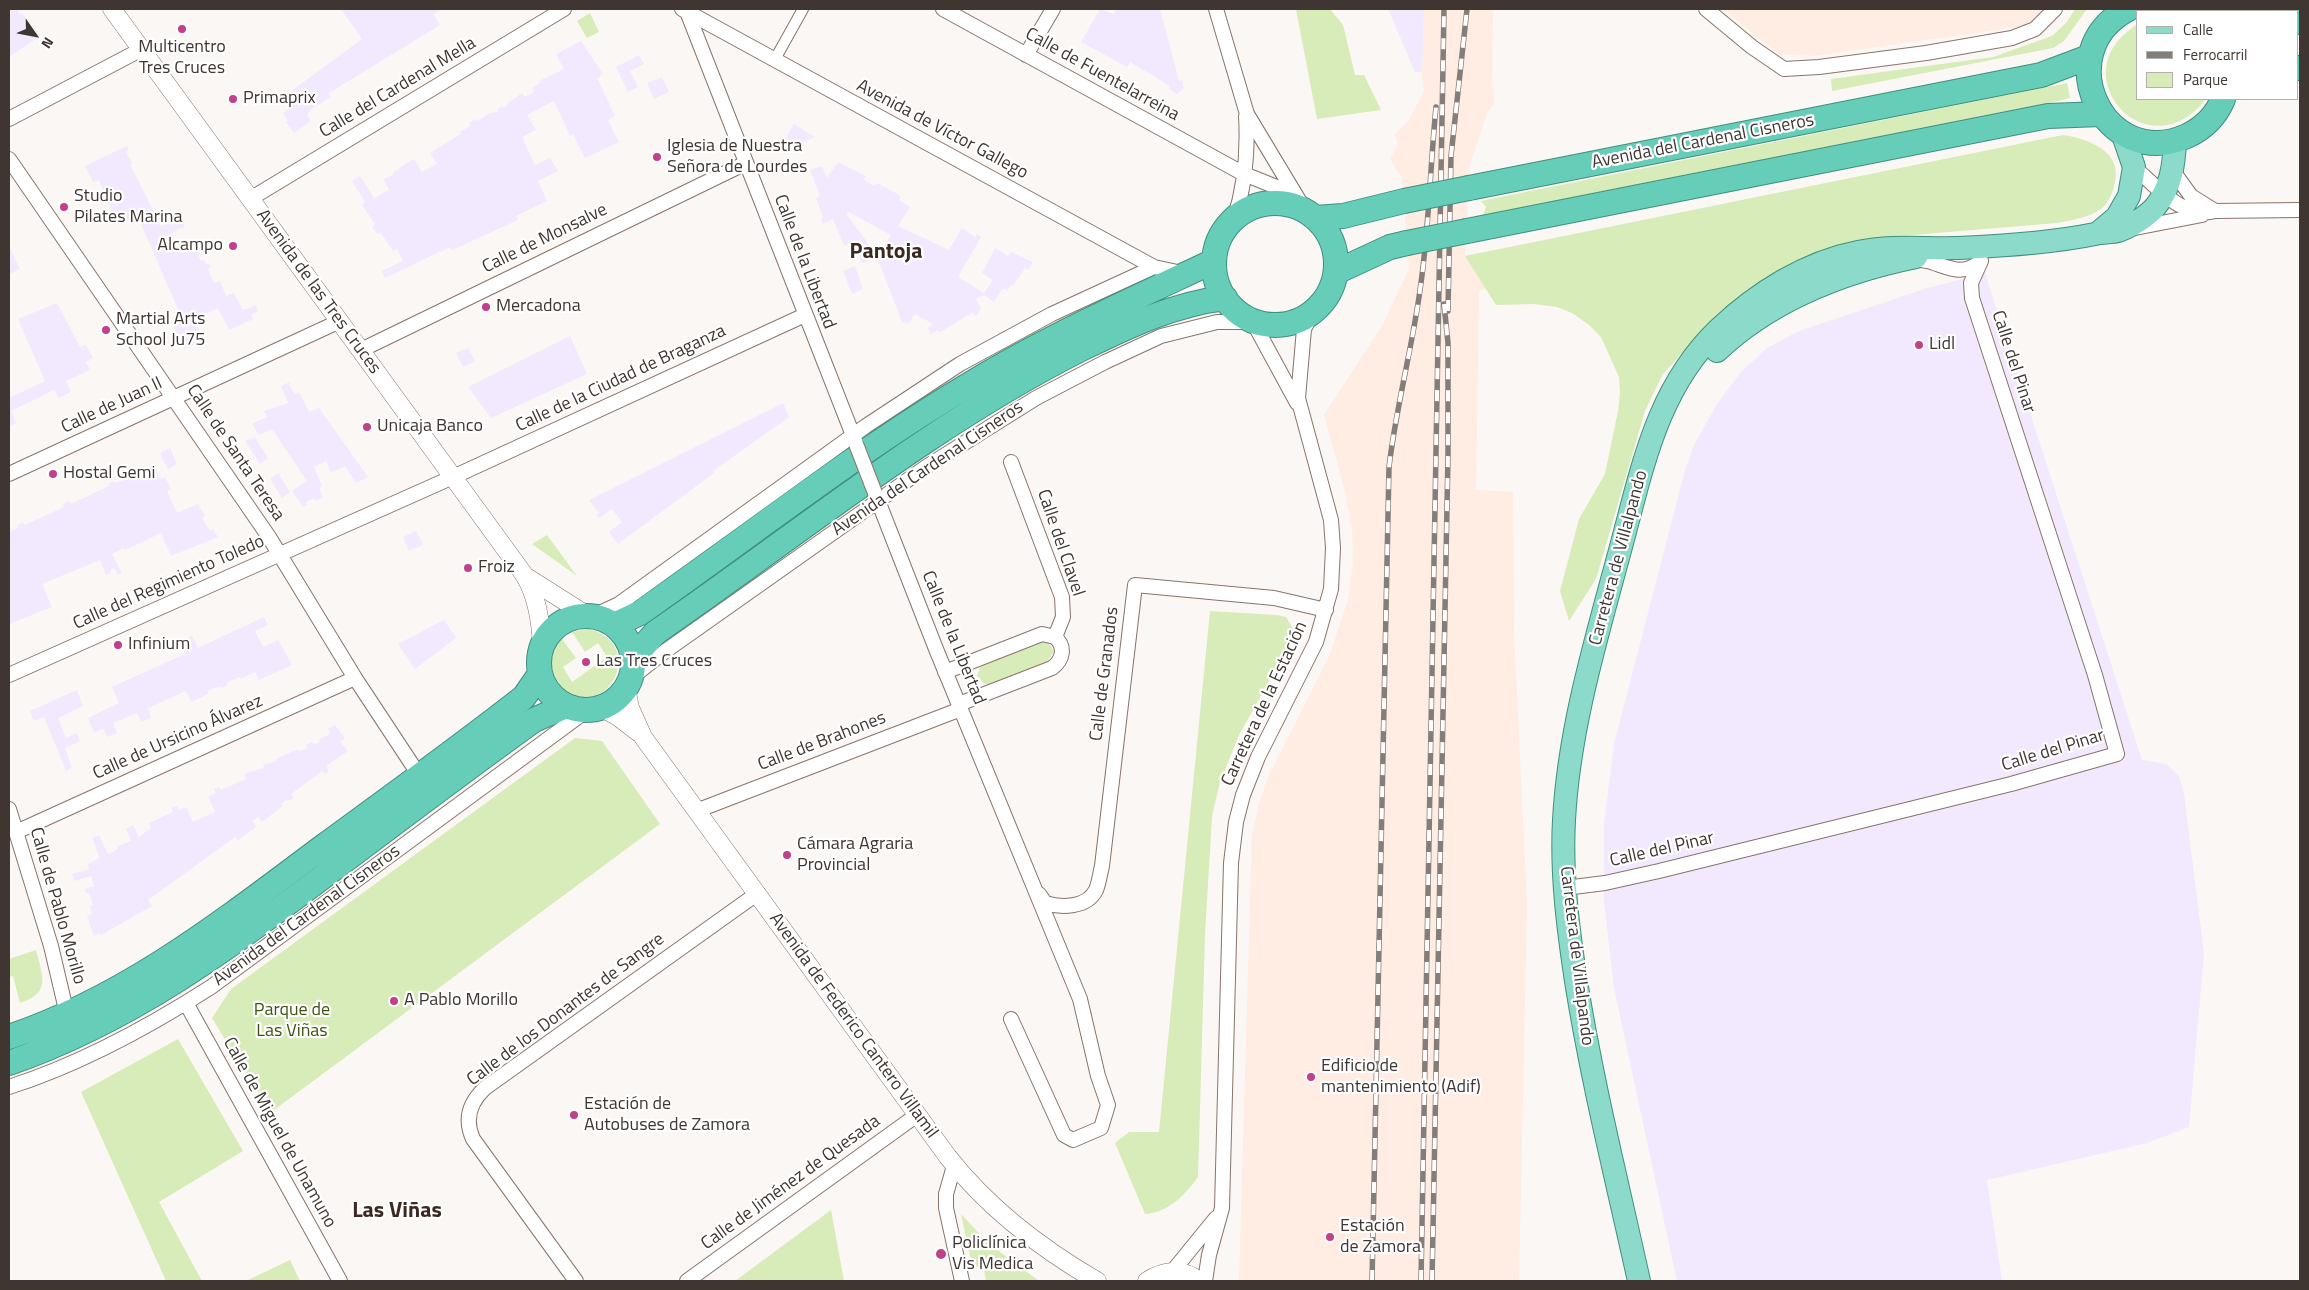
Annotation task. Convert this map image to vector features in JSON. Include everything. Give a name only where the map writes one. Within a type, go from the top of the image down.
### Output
[{"type":"highway","points":[[2122,10],[2108,22],[2095,41],[2089,57],[2089,88],[2101,114],[2113,127],[2136,140],[2151,143],[2176,141],[2198,131],[2217,112],[2223,100]]},
{"type":"highway","name":"Avenida del Cardenal Cisneros","points":[[1305,208],[1343,216],[1404,201],[2041,75],[2089,57]]},
{"type":"highway","points":[[1336,272],[1390,247],[1467,231],[2048,116],[2101,114]]},
{"type":"highway","points":[[1271,203],[1305,208],[1328,233],[1335,252],[1336,272],[1330,290],[1306,317],[1288,324],[1270,325],[1253,322],[1237,312],[1218,287],[1214,261],[1218,244],[1226,229],[1234,220],[1253,207],[1271,203]]},
{"type":"highway","points":[[585,708],[549,694],[540,674],[539,658],[542,647],[547,636],[559,624],[569,619],[598,619],[640,613],[883,441],[961,389],[1058,334],[1214,261]]},
{"type":"highway","name":"Avenida del Cardenal Cisneros","points":[[9,1063],[51,1047],[106,1022],[188,975],[534,720],[615,700],[655,633],[910,452],[993,399],[1063,359],[1134,324],[1192,303],[1225,298]]},
{"type":"highway","points":[[598,619],[629,642],[630,674]]},
{"type":"highway","points":[[9,1037],[67,1014],[131,982],[196,941],[524,697],[540,674]]},
{"type":"main road","name":"Carretera de Villalpando","points":[[2107,232],[2129,196],[2134,167],[2122,132]]},
{"type":"main road","name":"Carretera de Villalpando","points":[[1647,455],[1658,431],[1688,385],[1706,363],[1738,332],[1780,305],[1827,282],[1864,269],[1960,248],[2065,239],[2107,232],[2135,222],[2154,208],[2164,193],[2173,171],[2176,141]]},
{"type":"main road","name":"Carretera de Villalpando","points":[[1640,1281],[1590,1057],[1573,959],[1565,888],[1564,821],[1575,731],[1604,610],[1647,455],[1667,397],[1685,367],[1718,330],[1763,294],[1804,271],[1855,252],[1902,246],[1960,248]]},
{"type":"street","name":"Avenida de las Tres Cruces","points":[[112,9],[525,576],[531,589],[540,622],[542,647]]},
{"type":"street","name":"Calle del Cardenal Mella","points":[[250,199],[564,9]]},
{"type":"street","name":"Avenida de Víctor Gallego","points":[[685,9],[774,61],[1154,267],[1177,273],[1188,273]]},
{"type":"street","name":"Calle de la Libertad","points":[[685,9],[945,672],[1080,999],[1098,1076],[1108,1105],[1101,1128],[1073,1140],[1064,1135],[1011,1019]]},
{"type":"street","points":[[774,61],[803,9]]},
{"type":"street","name":"Calle de Fuentelarreina","points":[[942,9],[1305,208]]},
{"type":"street","points":[[1026,55],[1053,9]]},
{"type":"street","points":[[1216,9],[1245,107],[1247,142],[1244,174],[1241,198],[1234,220]]},
{"type":"street","points":[[1706,9],[1752,47],[1784,69],[1819,67],[1926,53],[2012,38],[2035,30],[2055,9]]},
{"type":"street","points":[[9,119],[142,50]]},
{"type":"street","points":[[1245,107],[1305,208]]},
{"type":"street","name":"Calle de Santa Teresa","points":[[9,159],[175,398],[279,554],[355,678],[419,775]]},
{"type":"street","name":"Calle de Monsalve","points":[[360,350],[746,163]]},
{"type":"street","points":[[2134,167],[2182,207],[2209,213]]},
{"type":"street","points":[[2173,171],[2191,196],[2209,213]]},
{"type":"street","points":[[2107,232],[2209,213],[2300,210]]},
{"type":"street","name":"Calle del Pinar","points":[[1953,270],[1968,269],[1981,261],[2000,244]]},
{"type":"street","points":[[1910,259],[1930,262],[1953,270]]},
{"type":"street","name":"Calle del Pinar","points":[[1565,888],[1659,871],[2011,784],[2117,754],[2095,674],[1972,298],[1970,283],[1981,261]]},
{"type":"street","points":[[598,619],[982,352],[1068,306],[1154,267]]},
{"type":"street","name":"Calle del Pinar","points":[[1953,270],[1961,279],[1972,298]]},
{"type":"street","name":"Carretera de la Estación","points":[[1298,405],[1302,335],[1315,309]]},
{"type":"street","name":"Calle de la Ciudad de Braganza","points":[[453,477],[805,315]]},
{"type":"street","name":"Calle de Juan II","points":[[9,474],[340,321]]},
{"type":"street","name":"Avenida del Cardenal Cisneros","points":[[630,674],[876,497],[1002,417],[1116,356],[1184,329],[1217,322],[1253,322]]},
{"type":"street","name":"Carretera de la Estación","points":[[1206,1281],[1209,1255],[1219,1222],[1222,1203],[1231,872],[1236,822],[1252,769],[1311,651],[1326,610],[1332,576],[1332,534],[1316,462],[1298,405],[1253,322]]},
{"type":"street","name":"Calle del Clavel","points":[[1011,462],[1062,597],[1063,617],[1055,637]]},
{"type":"street","name":"Calle del Regimiento Toledo","points":[[9,675],[453,477]]},
{"type":"street","name":"Avenida de las Tres Cruces","points":[[525,576],[598,619]]},
{"type":"street","name":"Calle de Granados","points":[[1037,892],[1045,902],[1066,906],[1079,905],[1095,892],[1102,866],[1135,585],[1274,598],[1326,610]]},
{"type":"street","points":[[945,672],[1039,635],[1047,634],[1055,637]]},
{"type":"street","name":"Calle de Brahones","points":[[696,811],[960,707],[1052,668],[1059,662],[1062,652],[1060,642],[1055,637]]},
{"type":"street","name":"Avenida de Federico Cantero Villamil","points":[[630,674],[630,708],[643,737],[758,893],[954,1166],[1024,1234],[1097,1281]]},
{"type":"street","name":"Calle de Ursicino Álvarez","points":[[16,832],[355,678]]},
{"type":"street","name":"Avenida del Cardenal Cisneros","points":[[9,1087],[92,1054],[147,1026],[186,1003],[258,953],[585,708]]},
{"type":"street","name":"Avenida de Federico Cantero Villamil","points":[[585,708],[617,716],[643,737]]},
{"type":"street","name":"Calle de Pablo Morillo","points":[[9,809],[51,946],[67,1014]]},
{"type":"street","name":"Calle de los Donantes de Sangre","points":[[576,1281],[473,1139],[468,1125],[472,1103],[491,1084],[758,893]]},
{"type":"street","name":"Calle de Miguel de Unamuno","points":[[186,1003],[340,1281]]},
{"type":"street","name":"Calle de Jiménez de Quesada","points":[[687,1281],[917,1115]]},
{"type":"street","points":[[954,1166],[946,1194],[946,1208],[962,1281]]},
{"type":"street","name":"Carretera de la Estación","points":[[1172,1272],[1213,1223],[1222,1203]]},
{"type":"street","points":[[1147,1281],[1158,1275],[1172,1272],[1187,1274],[1199,1281]]},
{"type":"shaded area","points":[[9,9],[16,9],[20,15],[22,13],[26,19],[24,21],[31,31],[35,29],[40,36],[9,57]]},
{"type":"shaded area","points":[[341,9],[442,9],[433,14],[440,25],[329,93],[331,97],[310,110],[307,115],[311,121],[294,133],[286,122],[288,121],[283,113],[293,105],[286,95],[362,39]]},
{"type":"shaded area","points":[[1100,9],[1114,14],[1117,9],[1160,9],[1179,81],[1182,80],[1184,88],[1177,94],[1169,89],[1170,86],[1130,62],[1127,67],[1081,42]]},
{"type":"shaded area","points":[[1388,9],[1424,9],[1422,72],[1415,72]]},
{"type":"shaded area","points":[[1424,9],[1493,9],[1492,85],[1495,102],[1487,113],[1470,165],[1465,256],[1486,289],[1479,290],[1476,490],[1513,492],[1514,634],[1527,904],[1519,1281],[1239,1281],[1252,836],[1259,803],[1269,775],[1330,654],[1348,600],[1353,562],[1352,529],[1345,491],[1324,415],[1383,324],[1409,269],[1402,178],[1390,159],[1398,145],[1395,134],[1408,122],[1424,91],[1422,72]]},
{"type":"shaded area","points":[[1723,9],[2050,9],[2038,24],[1813,56],[1778,54]]},
{"type":"shaded area","points":[[581,41],[603,74],[597,78],[615,116],[608,120],[619,142],[585,158],[573,134],[570,136],[554,101],[527,115],[536,130],[522,137],[535,165],[550,158],[558,171],[538,181],[547,201],[516,216],[518,220],[452,250],[450,247],[385,278],[382,271],[403,261],[397,249],[393,251],[381,233],[377,234],[372,227],[375,224],[362,205],[365,202],[352,181],[360,176],[374,198],[389,190],[383,179],[393,175],[402,166],[414,159],[422,172],[437,164],[430,153],[461,134],[460,132],[470,126],[469,123],[475,119],[477,121],[490,113],[498,112],[497,109],[502,106],[504,108],[522,93],[525,97],[534,92],[532,88],[540,83],[539,81],[564,69],[556,54]]},
{"type":"shaded area","points":[[639,55],[644,64],[630,71],[638,87],[628,92],[616,67]]},
{"type":"shaded area","points":[[662,77],[669,92],[654,99],[647,83]]},
{"type":"shaded area","points":[[794,124],[815,137],[790,148],[786,138]]},
{"type":"shaded area","points":[[127,146],[129,150],[126,152],[132,163],[130,164],[161,226],[176,222],[178,219],[185,224],[183,228],[178,228],[167,236],[174,251],[196,241],[201,253],[198,255],[201,261],[204,260],[207,265],[210,264],[211,267],[208,269],[214,283],[220,281],[226,296],[234,293],[243,310],[256,305],[258,311],[251,315],[253,319],[229,330],[218,308],[194,319],[204,341],[184,349],[171,321],[181,316],[138,217],[117,225],[99,180],[93,182],[85,166]]},
{"type":"shaded area","points":[[838,162],[866,176],[864,180],[874,186],[877,183],[901,196],[899,200],[910,207],[898,226],[949,250],[962,228],[975,237],[977,234],[981,237],[958,277],[984,293],[993,280],[982,273],[995,248],[1008,256],[1011,252],[1033,262],[1028,270],[1025,268],[1013,286],[1011,285],[1007,291],[1004,289],[1001,291],[994,302],[984,295],[976,299],[981,308],[976,316],[972,313],[940,332],[938,330],[931,334],[928,328],[933,324],[915,314],[909,323],[902,322],[877,257],[862,263],[853,242],[844,246],[833,219],[823,224],[821,218],[823,217],[816,198],[820,196],[810,170],[822,166],[827,178]],"holes":[[[849,212],[891,235],[878,256],[846,214]]]},
{"type":"shaded area","points":[[9,246],[20,269],[9,274]]},
{"type":"shaded area","points":[[855,266],[863,289],[852,294],[843,271]]},
{"type":"shaded area","points":[[1985,273],[2142,760],[2166,764],[2179,776],[2184,794],[2204,953],[2189,1127],[2147,1143],[1987,1180],[2002,1281],[1677,1281],[1614,988],[1604,902],[1604,824],[1614,744],[1685,470],[1694,445],[1717,404],[1741,372],[1767,348],[1797,332],[1814,326],[1927,288]]},
{"type":"shaded area","points":[[57,303],[80,347],[86,345],[93,358],[86,362],[90,370],[66,381],[71,392],[59,398],[54,390],[11,411],[16,423],[9,426],[9,398],[45,381],[18,319]]},
{"type":"shaded area","points":[[570,336],[587,374],[491,418],[468,387]]},
{"type":"shaded area","points":[[468,348],[475,361],[463,367],[456,353]]},
{"type":"shaded area","points":[[290,382],[289,385],[295,394],[299,392],[309,412],[319,408],[368,477],[356,483],[345,466],[331,473],[326,461],[314,467],[322,486],[319,488],[323,497],[316,501],[314,498],[306,502],[307,505],[303,507],[292,491],[307,481],[272,429],[259,435],[252,424],[267,417],[264,411],[288,403],[281,386]]},
{"type":"shaded area","points":[[783,403],[789,417],[713,471],[714,473],[618,544],[609,532],[622,522],[612,509],[599,518],[596,515],[599,513],[589,500]]},
{"type":"shaded area","points":[[255,437],[268,458],[260,464],[245,441]]},
{"type":"shaded area","points":[[170,448],[177,464],[168,469],[160,453]]},
{"type":"shaded area","points":[[156,467],[161,479],[165,477],[171,489],[167,491],[177,513],[198,504],[205,516],[202,518],[210,531],[213,529],[218,537],[171,556],[161,533],[125,550],[124,548],[112,554],[122,573],[118,575],[115,569],[112,568],[110,573],[106,575],[100,560],[42,584],[52,607],[9,624],[9,532],[18,528],[17,525],[23,522],[25,525],[64,507],[63,504],[69,501],[71,504],[109,486],[108,484],[114,481],[116,483]]},
{"type":"shaded area","points":[[278,473],[290,492],[282,498],[270,479]]},
{"type":"shaded area","points":[[416,531],[423,545],[409,551],[403,537]]},
{"type":"shaded area","points":[[264,617],[268,625],[255,631],[263,647],[278,640],[292,665],[259,680],[255,672],[241,679],[239,677],[227,682],[228,685],[222,688],[220,686],[207,691],[208,694],[191,702],[186,691],[148,708],[151,718],[141,722],[137,713],[113,723],[117,733],[107,737],[103,728],[94,733],[88,718],[119,703],[112,687],[185,654],[179,642],[192,636],[198,648]]},
{"type":"shaded area","points":[[444,620],[456,638],[415,669],[398,644]]},
{"type":"shaded area","points":[[77,690],[83,706],[58,718],[66,738],[77,733],[80,741],[65,748],[72,768],[66,771],[44,717],[34,721],[30,711]]},
{"type":"shaded area","points":[[335,725],[345,738],[340,742],[348,751],[326,766],[329,771],[325,774],[322,771],[291,794],[294,798],[289,801],[287,799],[281,804],[283,806],[262,822],[258,817],[253,821],[256,827],[238,840],[235,837],[148,900],[152,906],[101,935],[100,933],[94,936],[87,916],[92,914],[90,906],[93,905],[89,893],[86,893],[85,889],[94,886],[91,876],[74,881],[72,874],[89,869],[88,864],[100,858],[92,838],[99,835],[108,854],[118,849],[118,846],[131,841],[126,829],[133,825],[139,837],[151,828],[149,823],[173,812],[171,808],[177,806],[179,810],[186,807],[193,822],[215,812],[208,796],[216,793],[214,789],[219,787],[221,790],[246,779],[244,774],[264,768],[263,765],[277,761],[276,759],[298,749],[300,751],[307,748],[306,745],[312,742],[314,745],[320,742],[319,739],[330,734],[328,728]]},
{"type":"green space","points":[[1296,9],[1330,9],[1343,25],[1355,75],[1364,75],[1381,110],[1317,119]]},
{"type":"green space","points":[[2075,9],[2087,9],[2064,41],[2053,48],[1832,91],[1831,79],[1993,57],[2052,36],[2066,23]]},
{"type":"green space","points":[[590,13],[599,32],[587,38],[577,21]]},
{"type":"green space","points":[[2136,26],[2136,100],[2205,100],[2183,119],[2160,126],[2138,121],[2120,108],[2109,89],[2106,67],[2115,44]]},
{"type":"green space","points":[[2067,83],[2070,98],[2058,101],[1483,215],[1486,207],[1481,201]]},
{"type":"green space","points":[[2063,135],[2083,140],[2102,149],[2110,156],[2114,164],[2116,174],[2112,193],[2106,204],[2091,215],[2057,223],[1865,239],[1760,282],[1721,311],[1663,374],[1645,411],[1596,579],[1569,621],[1560,591],[1579,519],[1605,474],[1618,411],[1619,377],[1601,337],[1589,325],[1572,313],[1557,307],[1534,304],[1496,305],[1465,256]]},
{"type":"green space","points":[[547,535],[577,576],[532,544]]},
{"type":"green space","points":[[1210,611],[1286,617],[1295,632],[1239,735],[1220,782],[1212,816],[1205,935],[1198,1177],[1168,1207],[1145,1214],[1115,1143],[1129,1132],[1159,1132]]},
{"type":"green space","points":[[588,629],[605,636],[614,646],[618,659],[617,672],[611,684],[601,693],[588,697],[572,694],[559,683],[555,677],[552,660],[554,651],[562,639],[576,658],[563,667],[572,682],[607,657],[598,643],[585,652],[572,632]]},
{"type":"green space","points":[[1045,641],[1054,652],[1045,664],[992,685],[984,684],[977,676],[982,662],[1037,642]]},
{"type":"green space","name":"Parque de Las Viñas","points":[[575,738],[602,741],[660,824],[270,1113],[212,1018],[231,989]]},
{"type":"green space","points":[[36,950],[41,968],[41,989],[30,999],[20,1003],[13,976],[9,977],[9,959]]},
{"type":"green space","points":[[178,1039],[243,1151],[159,1202],[202,1281],[166,1281],[81,1092]]},
{"type":"green space","points":[[831,1210],[844,1281],[735,1281]]},
{"type":"green space","points":[[961,1214],[988,1243],[1039,1281],[986,1281],[984,1270],[972,1265]]},
{"type":"green space","points":[[290,1260],[300,1281],[246,1281]]},
{"type":"railway","points":[[1421,1281],[1444,9]]},
{"type":"railway","points":[[1448,311],[1451,156],[1467,9]]},
{"type":"railway","points":[[1372,1281],[1389,467],[1417,312],[1423,267],[1436,107]]},
{"type":"railway","points":[[1432,1281],[1448,455],[1448,343],[1444,304]]},
{"type":"place","name":"Multicentro Tres Cruces","points":[[182,29]]},
{"type":"place","name":"Primaprix","points":[[233,99]]},
{"type":"place","name":"Iglesia de Nuestra Señora de Lourdes","points":[[657,157]]},
{"type":"place","name":"Studio Pilates Marina","points":[[64,207]]},
{"type":"place","name":"Alcampo","points":[[233,246]]},
{"type":"place","name":"Mercadona","points":[[486,307]]},
{"type":"place","name":"Martial Arts School Ju75","points":[[106,330]]},
{"type":"place","name":"Lidl","points":[[1919,345]]},
{"type":"place","name":"Unicaja Banco","points":[[367,427]]},
{"type":"place","name":"Hostal Gemi","points":[[53,474]]},
{"type":"place","name":"Froiz","points":[[468,568]]},
{"type":"place","name":"Infinium","points":[[118,645]]},
{"type":"place","name":"Las Tres Cruces","points":[[586,662]]},
{"type":"place","name":"Cámara Agraria Provincial","points":[[787,855]]},
{"type":"place","name":"A Pablo Morillo","points":[[394,1001]]},
{"type":"place","name":"Edificio de mantenimiento (Adif)","points":[[1311,1077]]},
{"type":"place","name":"Estación de Autobuses de Zamora","points":[[574,1115]]},
{"type":"place","name":"Estación de Zamora","points":[[1330,1237]]},
{"type":"place","name":"Policlínica Vis Medica","points":[[941,1254]]},
{"type":"district","name":"Pantoja","points":[[886,253]]},
{"type":"district","name":"Las Viñas","points":[[397,1212]]}]
